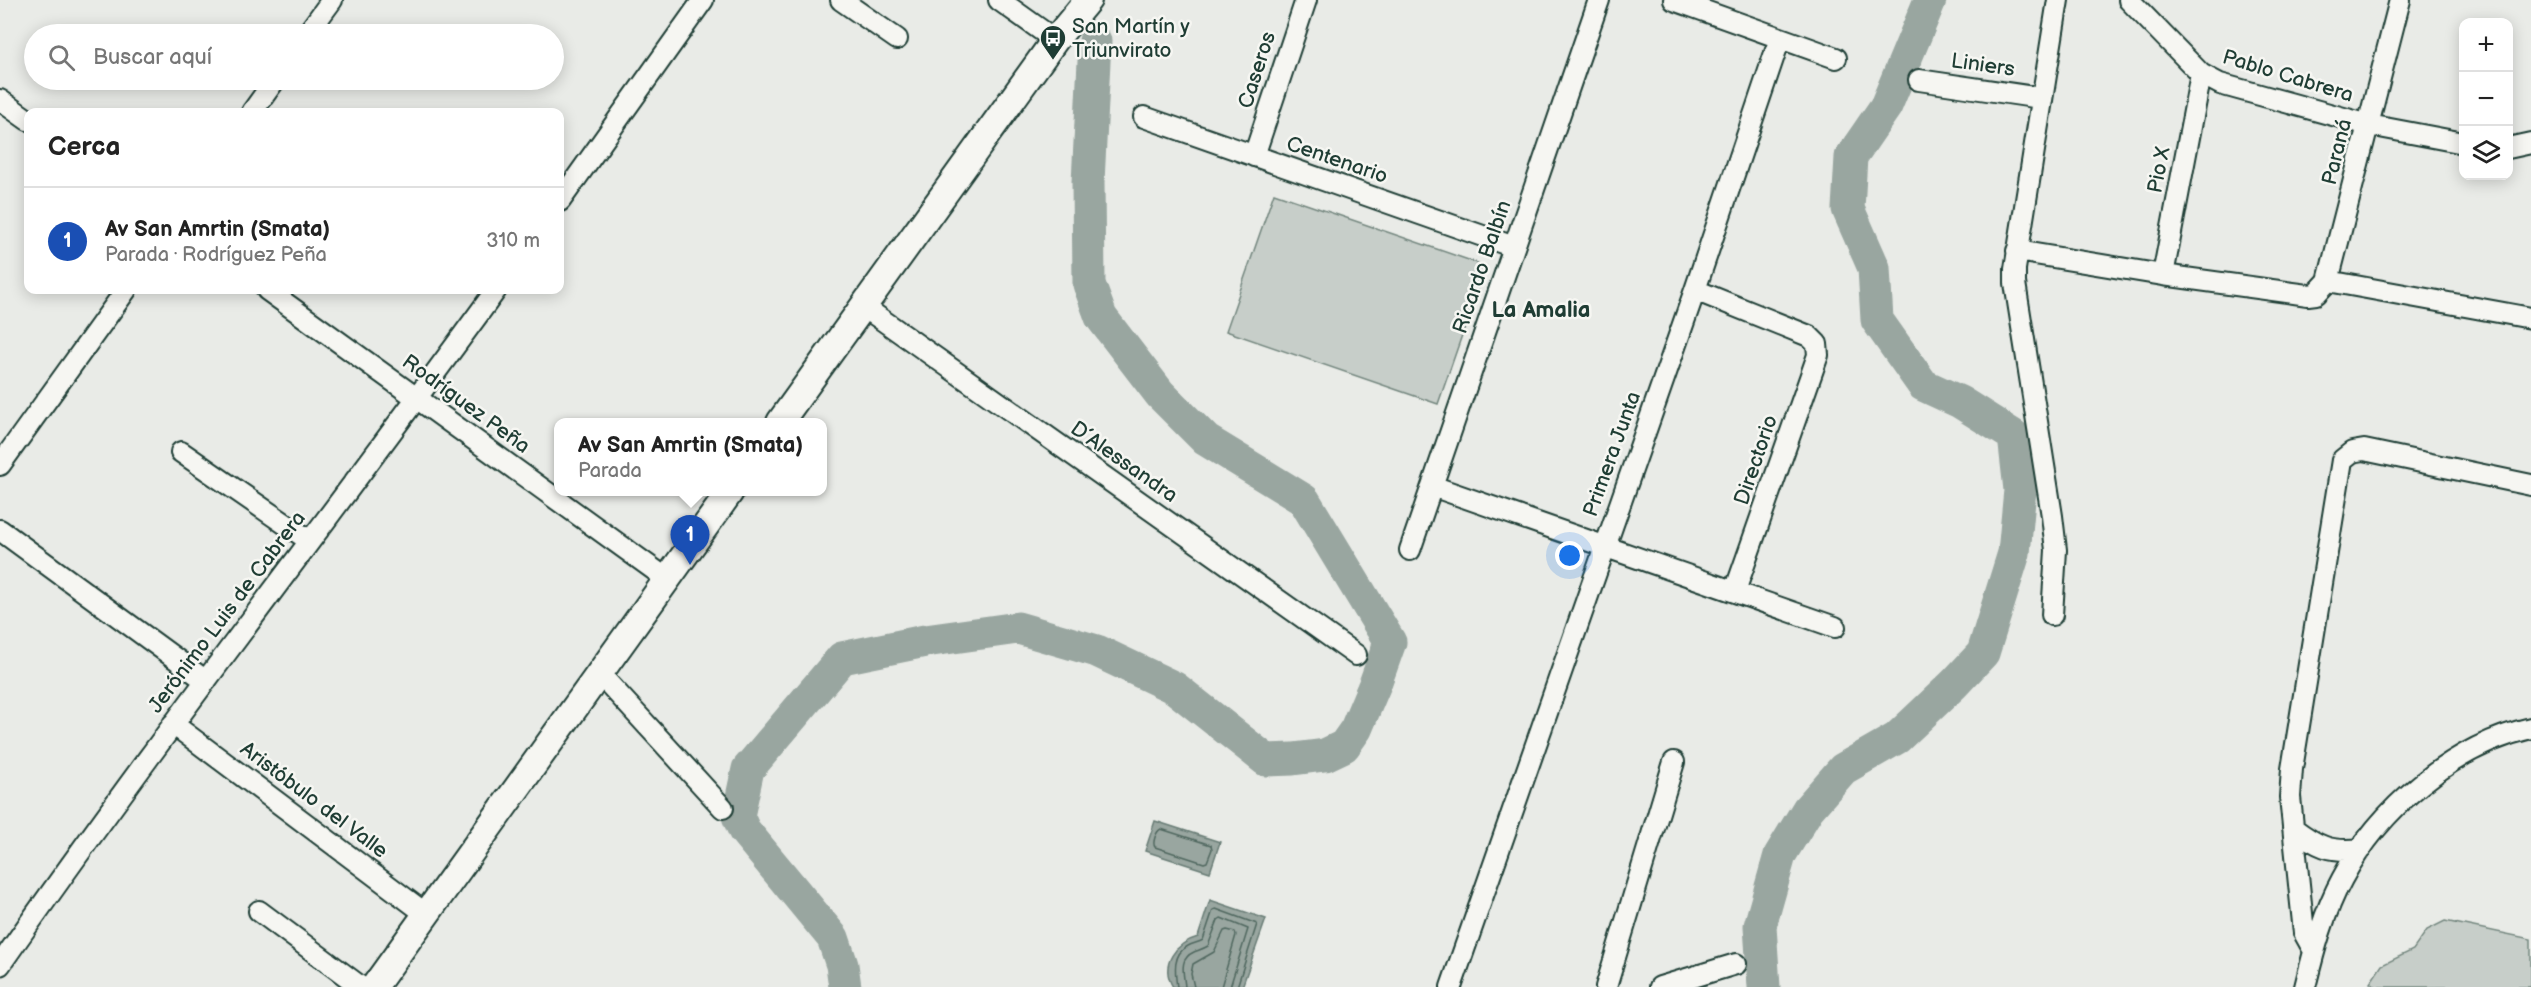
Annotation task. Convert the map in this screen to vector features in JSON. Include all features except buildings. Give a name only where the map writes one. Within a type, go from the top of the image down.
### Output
[{"type":"main road","points":[[784,418],[1055,40],[1088,0]]},
{"type":"main road","points":[[374,987],[727,496]]},
{"type":"street","points":[[314,24],[332,0]]},
{"type":"street","points":[[564,195],[703,0]]},
{"type":"street","points":[[841,0],[897,39]]},
{"type":"street","points":[[999,0],[1055,40]]},
{"type":"street","name":"Caseros","points":[[1254,156],[1306,0]]},
{"type":"street","name":"Ricardo Balbín","points":[[1410,550],[1599,0]]},
{"type":"street","points":[[1674,0],[1836,58]]},
{"type":"street","points":[[2052,615],[2056,550],[2045,466],[2015,283],[2017,251],[2058,0]]},
{"type":"street","name":"Pablo Cabrera","points":[[2129,0],[2201,74],[2220,84],[2369,125],[2459,142]]},
{"type":"street","name":"Paraná","points":[[2328,281],[2400,0]]},
{"type":"street","name":"Primera Junta","points":[[1450,987],[1695,290],[1780,38]]},
{"type":"street","name":"Pio X","points":[[2163,276],[2201,74]]},
{"type":"street","name":"Liniers","points":[[1919,80],[2041,98]]},
{"type":"street","points":[[255,108],[268,90]]},
{"type":"street","points":[[0,100],[24,117]]},
{"type":"street","name":"Centenario","points":[[1144,117],[1514,247]]},
{"type":"street","points":[[2513,147],[2531,143]]},
{"type":"street","points":[[2017,251],[2163,276],[2308,295],[2316,294],[2328,281],[2531,318]]},
{"type":"street","name":"Directorio","points":[[1695,290],[1809,336],[1817,344],[1818,355],[1736,591]]},
{"type":"street","points":[[0,465],[123,294]]},
{"type":"street","name":"Rodríguez Peña","points":[[273,294],[667,579]]},
{"type":"street","name":"Jerónimo Luis de Cabrera","points":[[0,964],[87,840],[417,399],[492,294]]},
{"type":"street","name":"D´Alessandra","points":[[864,307],[1356,655]]},
{"type":"street","points":[[2314,951],[2304,933],[2290,797],[2292,769],[2342,460],[2352,452],[2364,450],[2531,485]]},
{"type":"street","points":[[181,452],[310,541]]},
{"type":"street","points":[[1431,486],[1835,627]]},
{"type":"street","points":[[0,530],[206,681]]},
{"type":"street","points":[[599,673],[723,808]]},
{"type":"street","name":"Aristóbulo del Valle","points":[[173,724],[426,914]]},
{"type":"street","points":[[2305,987],[2314,951],[2342,878],[2380,823],[2433,776],[2492,742],[2531,728]]},
{"type":"street","points":[[1606,987],[1674,762]]},
{"type":"street","points":[[2293,828],[2311,841],[2328,849],[2341,851],[2361,849]]},
{"type":"street","points":[[259,911],[361,987]]},
{"type":"street","points":[[1660,987],[1736,964]]},
{"type":"shaded area","points":[[1274,193],[1486,266],[1438,404],[1226,331]]},
{"type":"shaded area","points":[[2445,921],[2531,939],[2531,987],[2376,987],[2370,983],[2382,965],[2413,950],[2427,930]]},
{"type":"water","points":[[1155,821],[1220,842],[1210,872],[1145,851]]},
{"type":"water","points":[[1210,900],[1266,919],[1242,987],[1173,987],[1169,978],[1169,963],[1177,949],[1198,937]]},
{"type":"waterway","points":[[1764,987],[1760,926],[1780,855],[1808,809],[1843,769],[1897,738],[1983,653],[2014,553],[2020,490],[2014,436],[1960,402],[1923,385],[1877,320],[1874,268],[1848,209],[1851,157],[1886,106],[1930,0]]},
{"type":"waterway","points":[[845,987],[842,965],[833,938],[744,830],[738,816],[748,769],[842,658],[925,641],[1018,628],[1097,651],[1175,688],[1266,760],[1325,755],[1344,746],[1356,729],[1390,642],[1304,500],[1206,440],[1160,394],[1101,317],[1089,284],[1088,182],[1095,41]]},
{"type":"place","name":"San Martín y Triunvirato","points":[[1053,61]]},
{"type":"place","name":"Av San Amrtin (Smata)","points":[[690,565]]},
{"type":"district","name":"La Amalia","points":[[1541,310]]}]
